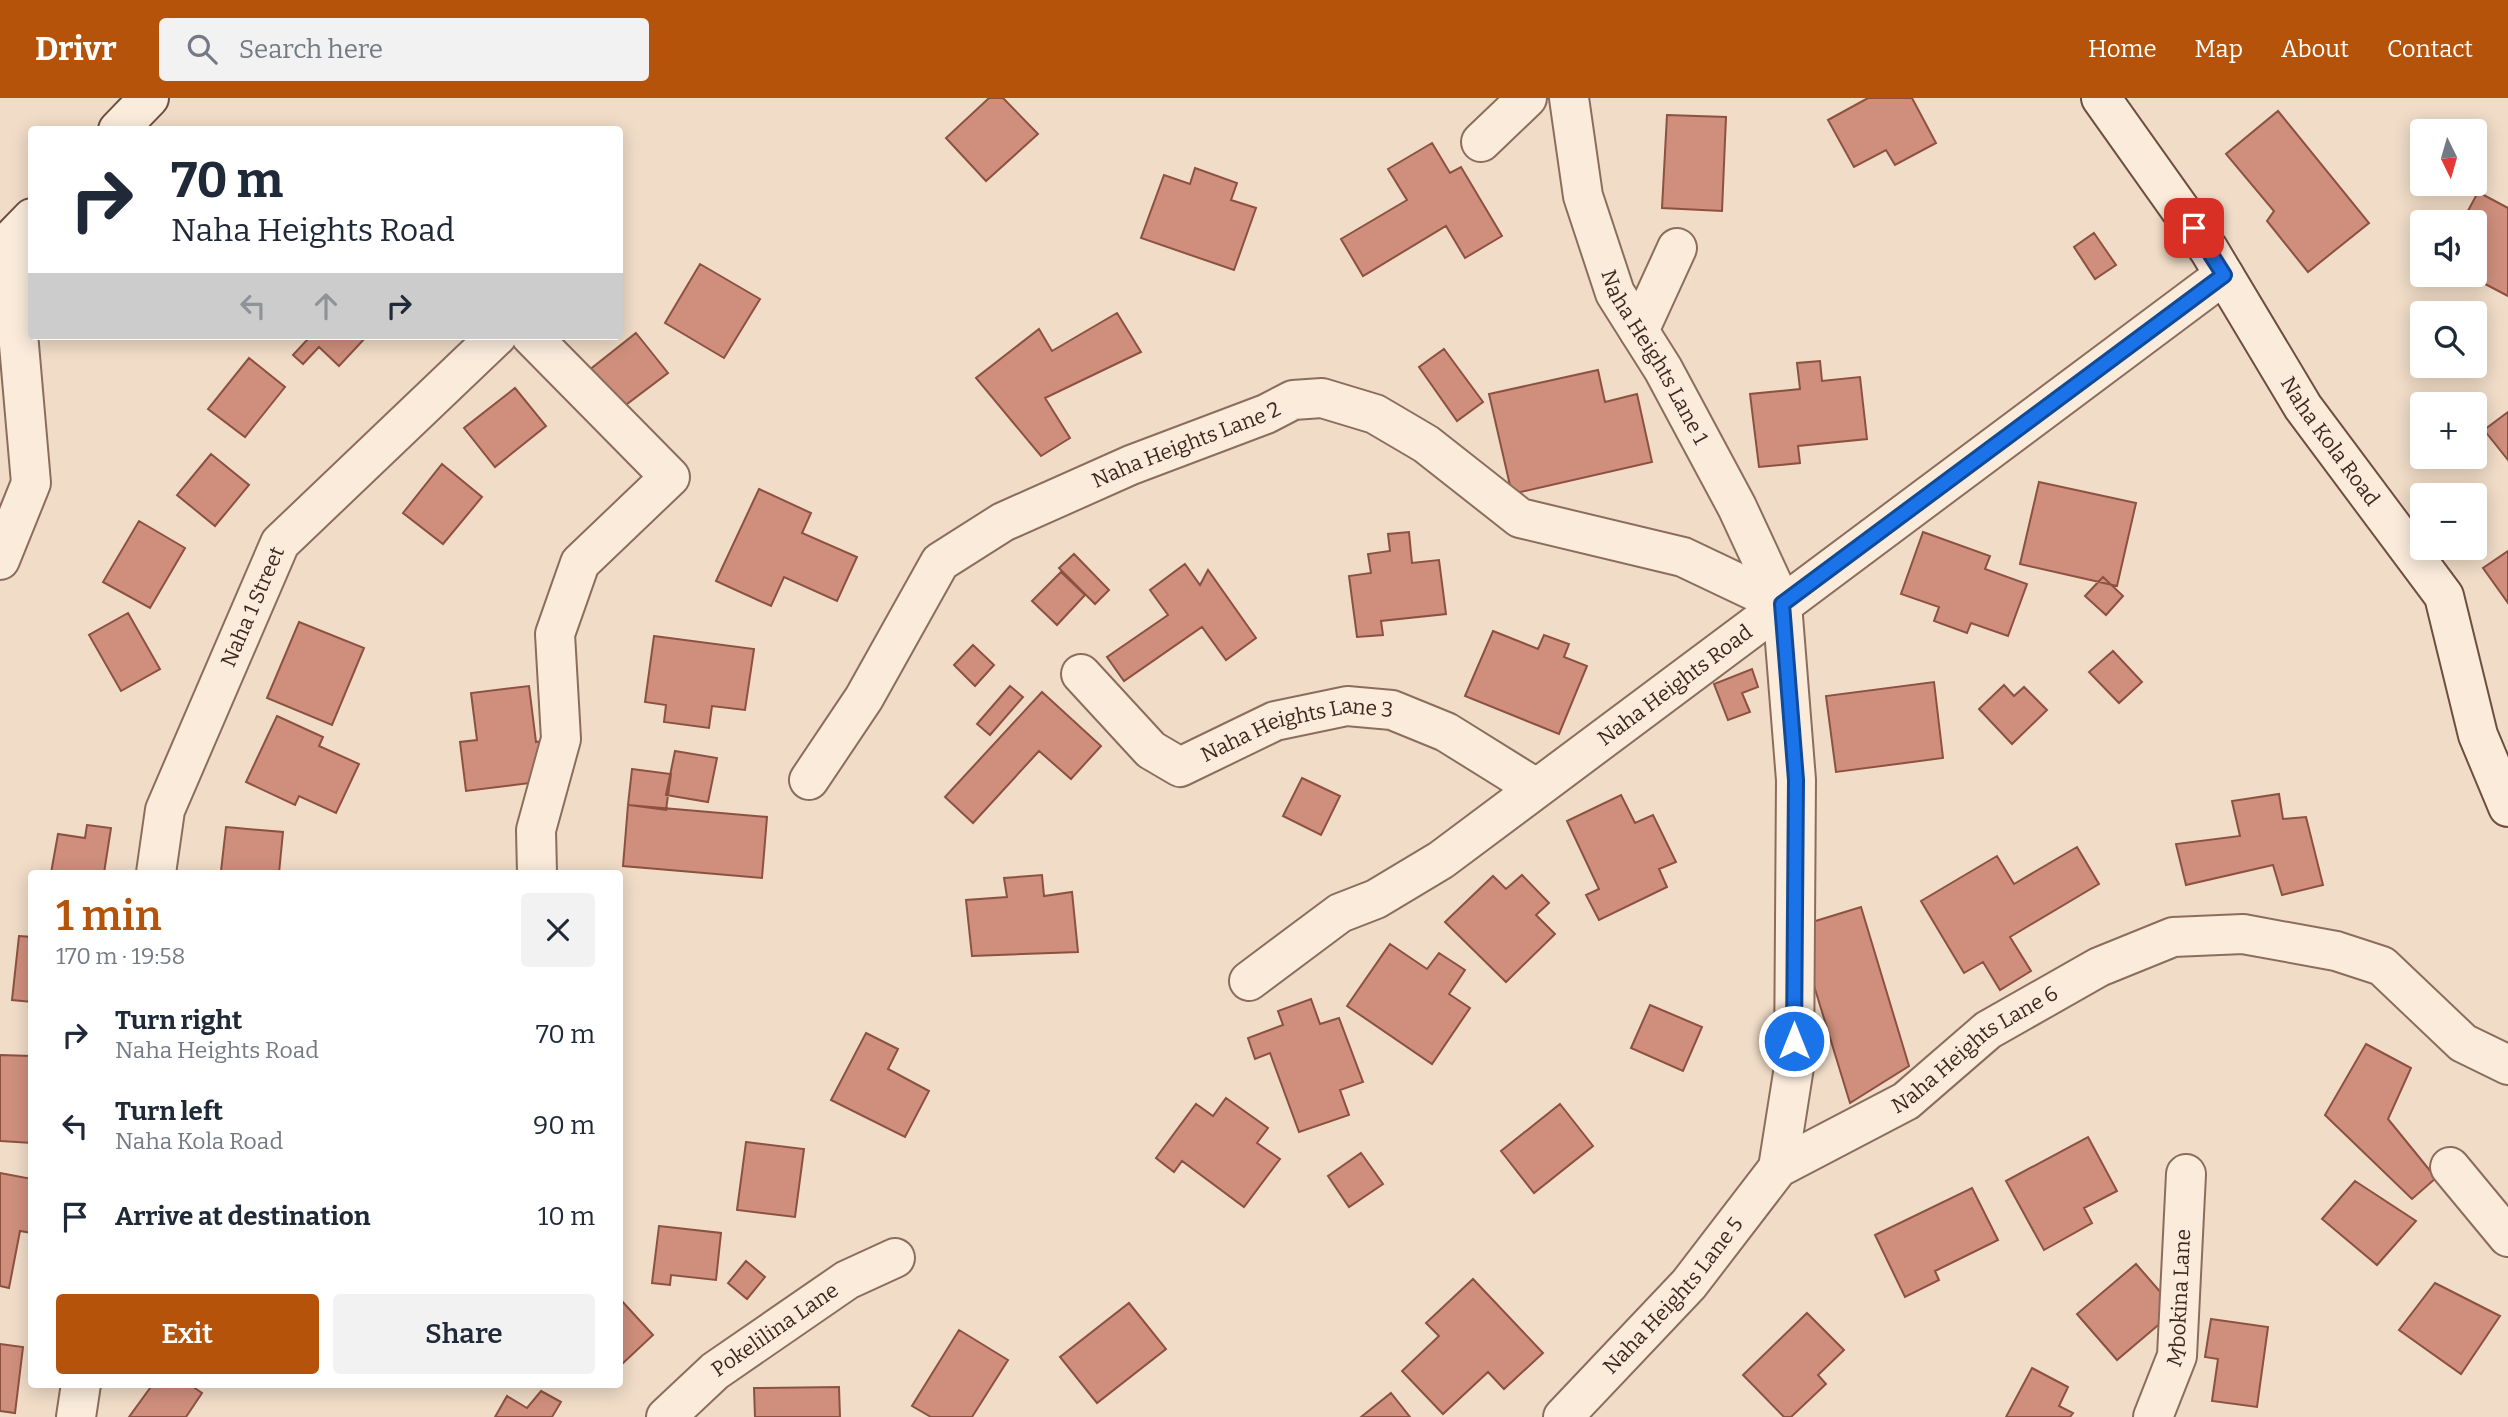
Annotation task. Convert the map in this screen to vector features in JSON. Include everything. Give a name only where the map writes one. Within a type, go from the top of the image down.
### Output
[{"type":"street","points":[[122,126],[149,98]]},
{"type":"street","points":[[1481,142],[1527,98]]},
{"type":"street","name":"Naha Heights Lane 1","points":[[1569,98],[1583,197],[1615,293],[1663,369],[1737,507],[1782,604]]},
{"type":"street","name":"Naha Kola Road","points":[[2101,98],[2210,250],[2303,407],[2444,596],[2478,735],[2508,807]]},
{"type":"street","points":[[0,560],[31,483],[14,237]]},
{"type":"street","points":[[1639,331],[1677,248]]},
{"type":"street","name":"Naha Heights Road","points":[[1249,981],[1340,913],[1376,899],[1441,860],[2224,275]]},
{"type":"street","name":"Naha 1 Street","points":[[156,870],[165,810],[279,543],[492,340]]},
{"type":"street","points":[[535,340],[670,478],[580,563],[555,634],[561,739],[536,830],[537,870]]},
{"type":"street","name":"Naha Heights Lane 2","points":[[809,780],[864,698],[940,562],[1003,522],[1131,465],[1266,414],[1293,400],[1322,398],[1375,414],[1426,444],[1520,517],[1683,557],[1782,604]]},
{"type":"street","points":[[1778,1168],[1794,1067],[1796,807],[1782,604]]},
{"type":"street","name":"Naha Heights Lane 3","points":[[1081,674],[1152,750],[1180,766],[1275,721],[1347,706],[1392,710],[1446,732],[1536,788]]},
{"type":"street","name":"Naha Heights Lane 6","points":[[1778,1168],[1906,1101],[1989,1030],[2099,967],[2174,937],[2243,934],[2336,951],[2382,966],[2463,1043],[2508,1066]]},
{"type":"street","points":[[2450,1167],[2508,1237]]},
{"type":"street","name":"Naha Heights Lane 5","points":[[1563,1417],[1689,1284],[1778,1168]]},
{"type":"street","name":"Mbokina Lane","points":[[2153,1417],[2177,1356],[2186,1174]]},
{"type":"street","name":"Pokelilina Lane","points":[[666,1417],[716,1371],[836,1287],[895,1258]]},
{"type":"street","points":[[76,1417],[80,1388]]},
{"type":"building","points":[[989,98],[1003,98],[1038,134],[986,181],[946,138]]},
{"type":"building","points":[[1868,98],[1912,98],[1936,143],[1895,165],[1886,150],[1854,167],[1828,120]]},
{"type":"building","points":[[2278,111],[2369,223],[2308,272],[2267,221],[2274,211],[2226,154]]},
{"type":"building","points":[[1667,115],[1726,117],[1722,211],[1662,208]]},
{"type":"building","points":[[1432,143],[1450,173],[1461,167],[1502,236],[1465,258],[1446,226],[1363,276],[1341,239],[1407,200],[1388,169]]},
{"type":"building","points":[[1195,168],[1237,183],[1231,200],[1256,208],[1234,270],[1141,238],[1164,175],[1190,184]]},
{"type":"building","points":[[2476,196],[2486,196],[2508,208],[2508,296],[2487,285],[2487,210],[2468,210]]},
{"type":"building","points":[[2094,233],[2116,265],[2095,279],[2074,247]]},
{"type":"building","points":[[700,264],[760,299],[724,358],[665,323]]},
{"type":"building","points":[[1117,313],[1141,352],[1045,398],[1070,438],[1041,456],[976,378],[1039,329],[1052,351]]},
{"type":"building","points":[[636,333],[668,373],[619,410],[588,371]]},
{"type":"building","points":[[307,340],[363,340],[339,366],[319,347],[303,364],[293,355]]},
{"type":"building","points":[[1444,349],[1483,402],[1457,421],[1419,367]]},
{"type":"building","points":[[249,358],[285,387],[245,437],[208,409]]},
{"type":"building","points":[[1820,361],[1822,381],[1860,377],[1867,439],[1798,446],[1800,463],[1759,467],[1750,394],[1800,389],[1797,363]]},
{"type":"building","points":[[1598,370],[1605,402],[1637,394],[1652,462],[1512,494],[1489,394]]},
{"type":"building","points":[[515,388],[546,426],[495,467],[464,428]]},
{"type":"building","points":[[2508,412],[2508,460],[2487,434],[2487,428]]},
{"type":"building","points":[[211,454],[249,485],[215,526],[177,495]]},
{"type":"building","points":[[442,464],[482,497],[443,544],[403,513]]},
{"type":"building","points":[[2039,482],[2136,503],[2117,586],[2020,564]]},
{"type":"building","points":[[759,489],[811,513],[802,533],[857,557],[837,601],[784,577],[771,606],[716,581]]},
{"type":"building","points":[[139,521],[185,548],[150,608],[103,582]]},
{"type":"building","points":[[1409,532],[1412,563],[1439,560],[1446,614],[1381,621],[1383,635],[1357,637],[1349,576],[1371,573],[1368,554],[1390,551],[1388,534]]},
{"type":"building","points":[[1923,532],[1990,556],[1985,569],[2027,584],[2008,636],[1971,623],[1967,633],[1934,621],[1939,607],[1901,594]]},
{"type":"building","points":[[2508,551],[2508,603],[2483,568]]},
{"type":"building","points":[[1074,554],[1109,590],[1095,604],[1059,568]]},
{"type":"building","points":[[1185,564],[1200,585],[1208,570],[1256,638],[1226,660],[1202,627],[1124,681],[1107,657],[1168,615],[1150,590]]},
{"type":"building","points":[[1061,572],[1085,595],[1057,625],[1032,601]]},
{"type":"building","points":[[2103,577],[2123,596],[2106,615],[2085,596]]},
{"type":"building","points":[[128,613],[160,669],[121,691],[89,635]]},
{"type":"building","points":[[299,622],[364,648],[332,725],[267,698]]},
{"type":"building","points":[[1493,631],[1538,649],[1544,635],[1569,644],[1564,657],[1587,666],[1559,734],[1465,696]]},
{"type":"building","points":[[654,636],[754,649],[745,710],[712,706],[709,728],[664,722],[666,705],[645,702]]},
{"type":"building","points":[[973,645],[994,665],[975,686],[954,665]]},
{"type":"building","points":[[2113,651],[2142,682],[2119,703],[2089,672]]},
{"type":"building","points":[[1752,669],[1758,687],[1742,693],[1750,712],[1728,720],[1714,684]]},
{"type":"building","points":[[1934,682],[1943,758],[1836,772],[1826,696]]},
{"type":"building","points":[[2004,685],[2014,696],[2024,687],[2047,710],[2012,744],[1979,709]]},
{"type":"building","points":[[529,686],[536,742],[548,740],[554,780],[466,791],[460,742],[477,740],[471,693]]},
{"type":"building","points":[[1010,686],[1023,697],[990,735],[977,724]]},
{"type":"building","points":[[1042,692],[1101,746],[1071,779],[1039,751],[973,823],[945,797]]},
{"type":"building","points":[[277,716],[323,737],[319,746],[359,764],[336,813],[299,796],[295,805],[246,782]]},
{"type":"building","points":[[675,751],[717,758],[708,802],[666,795]]},
{"type":"building","points":[[632,769],[671,774],[666,810],[628,805]]},
{"type":"building","points":[[1302,778],[1340,796],[1321,835],[1283,816]]},
{"type":"building","points":[[2279,794],[2283,819],[2306,817],[2323,885],[2282,895],[2273,865],[2186,885],[2176,844],[2240,836],[2232,801]]},
{"type":"building","points":[[1621,795],[1635,823],[1653,815],[1676,862],[1659,869],[1667,887],[1599,920],[1586,895],[1599,889],[1567,821]]},
{"type":"building","points":[[628,805],[767,817],[762,878],[623,866]]},
{"type":"building","points":[[87,825],[111,828],[104,870],[52,870],[58,834],[85,838]]},
{"type":"building","points":[[226,827],[283,832],[279,870],[221,870]]},
{"type":"building","points":[[2077,847],[2099,884],[2010,937],[2031,971],[2000,990],[1983,962],[1964,973],[1921,901],[1997,856],[2014,884]]},
{"type":"building","points":[[1042,875],[1044,896],[1072,892],[1078,952],[972,956],[966,900],[1007,897],[1004,878]]},
{"type":"building","points":[[1522,875],[1549,903],[1536,915],[1555,934],[1506,982],[1445,922],[1493,876],[1506,889]]},
{"type":"building","points":[[1861,907],[1909,1066],[1850,1103],[1796,927]]},
{"type":"building","points":[[19,936],[28,937],[28,1002],[12,1000]]},
{"type":"building","points":[[1390,944],[1427,969],[1439,953],[1465,970],[1449,994],[1470,1008],[1432,1064],[1347,1006]]},
{"type":"building","points":[[1311,999],[1320,1024],[1339,1018],[1363,1082],[1340,1090],[1349,1115],[1299,1132],[1270,1053],[1255,1059],[1248,1038],[1283,1025],[1278,1011]]},
{"type":"building","points":[[1650,1005],[1702,1027],[1683,1071],[1631,1048]]},
{"type":"building","points":[[866,1033],[898,1049],[888,1069],[929,1091],[905,1137],[831,1100]]},
{"type":"building","points":[[2366,1044],[2411,1068],[2388,1119],[2436,1178],[2412,1199],[2325,1115]]},
{"type":"building","points":[[0,1055],[28,1056],[28,1143],[0,1141]]},
{"type":"building","points":[[1226,1098],[1268,1128],[1257,1143],[1280,1159],[1244,1207],[1182,1161],[1174,1172],[1156,1158],[1196,1104],[1213,1116]]},
{"type":"building","points":[[1560,1104],[1593,1146],[1534,1193],[1501,1151]]},
{"type":"building","points":[[2088,1137],[2117,1191],[2084,1208],[2092,1223],[2044,1250],[2006,1181]]},
{"type":"building","points":[[746,1142],[804,1149],[795,1217],[737,1210]]},
{"type":"building","points":[[1361,1153],[1383,1184],[1349,1207],[1328,1176]]},
{"type":"building","points":[[0,1173],[28,1178],[28,1232],[20,1231],[9,1288],[0,1286]]},
{"type":"building","points":[[2355,1181],[2416,1221],[2377,1265],[2322,1219]]},
{"type":"building","points":[[1972,1188],[1998,1240],[1935,1271],[1939,1280],[1905,1297],[1875,1235]]},
{"type":"building","points":[[659,1226],[721,1233],[716,1280],[671,1275],[670,1285],[652,1283]]},
{"type":"building","points":[[746,1261],[765,1277],[747,1299],[728,1283]]},
{"type":"building","points":[[2136,1264],[2176,1310],[2117,1360],[2077,1314]]},
{"type":"building","points":[[1473,1279],[1543,1353],[1504,1389],[1488,1372],[1443,1414],[1402,1371],[1439,1336],[1426,1323]]},
{"type":"building","points":[[2435,1283],[2500,1316],[2461,1374],[2399,1330]]},
{"type":"building","points":[[623,1302],[653,1335],[623,1363]]},
{"type":"building","points":[[1129,1303],[1166,1349],[1097,1403],[1060,1357]]},
{"type":"building","points":[[1807,1313],[1844,1350],[1818,1375],[1826,1384],[1791,1417],[1784,1417],[1743,1375]]},
{"type":"building","points":[[2211,1319],[2268,1327],[2257,1407],[2212,1401],[2218,1359],[2205,1357]]},
{"type":"building","points":[[959,1330],[1008,1360],[972,1417],[931,1417],[912,1406]]},
{"type":"building","points":[[0,1344],[23,1347],[15,1413],[0,1411]]},
{"type":"building","points":[[2032,1368],[2068,1387],[2059,1406],[2073,1413],[2070,1417],[2006,1417]]},
{"type":"building","points":[[839,1387],[840,1417],[755,1417],[754,1388]]},
{"type":"building","points":[[150,1388],[195,1388],[202,1393],[186,1417],[129,1417]]},
{"type":"building","points":[[541,1391],[561,1402],[552,1417],[495,1417],[507,1396],[527,1408]]},
{"type":"building","points":[[1391,1393],[1410,1417],[1361,1417]]},
{"type":"route","points":[[1794,1041],[1796,780],[1782,604],[2224,275],[2194,228]]}]
